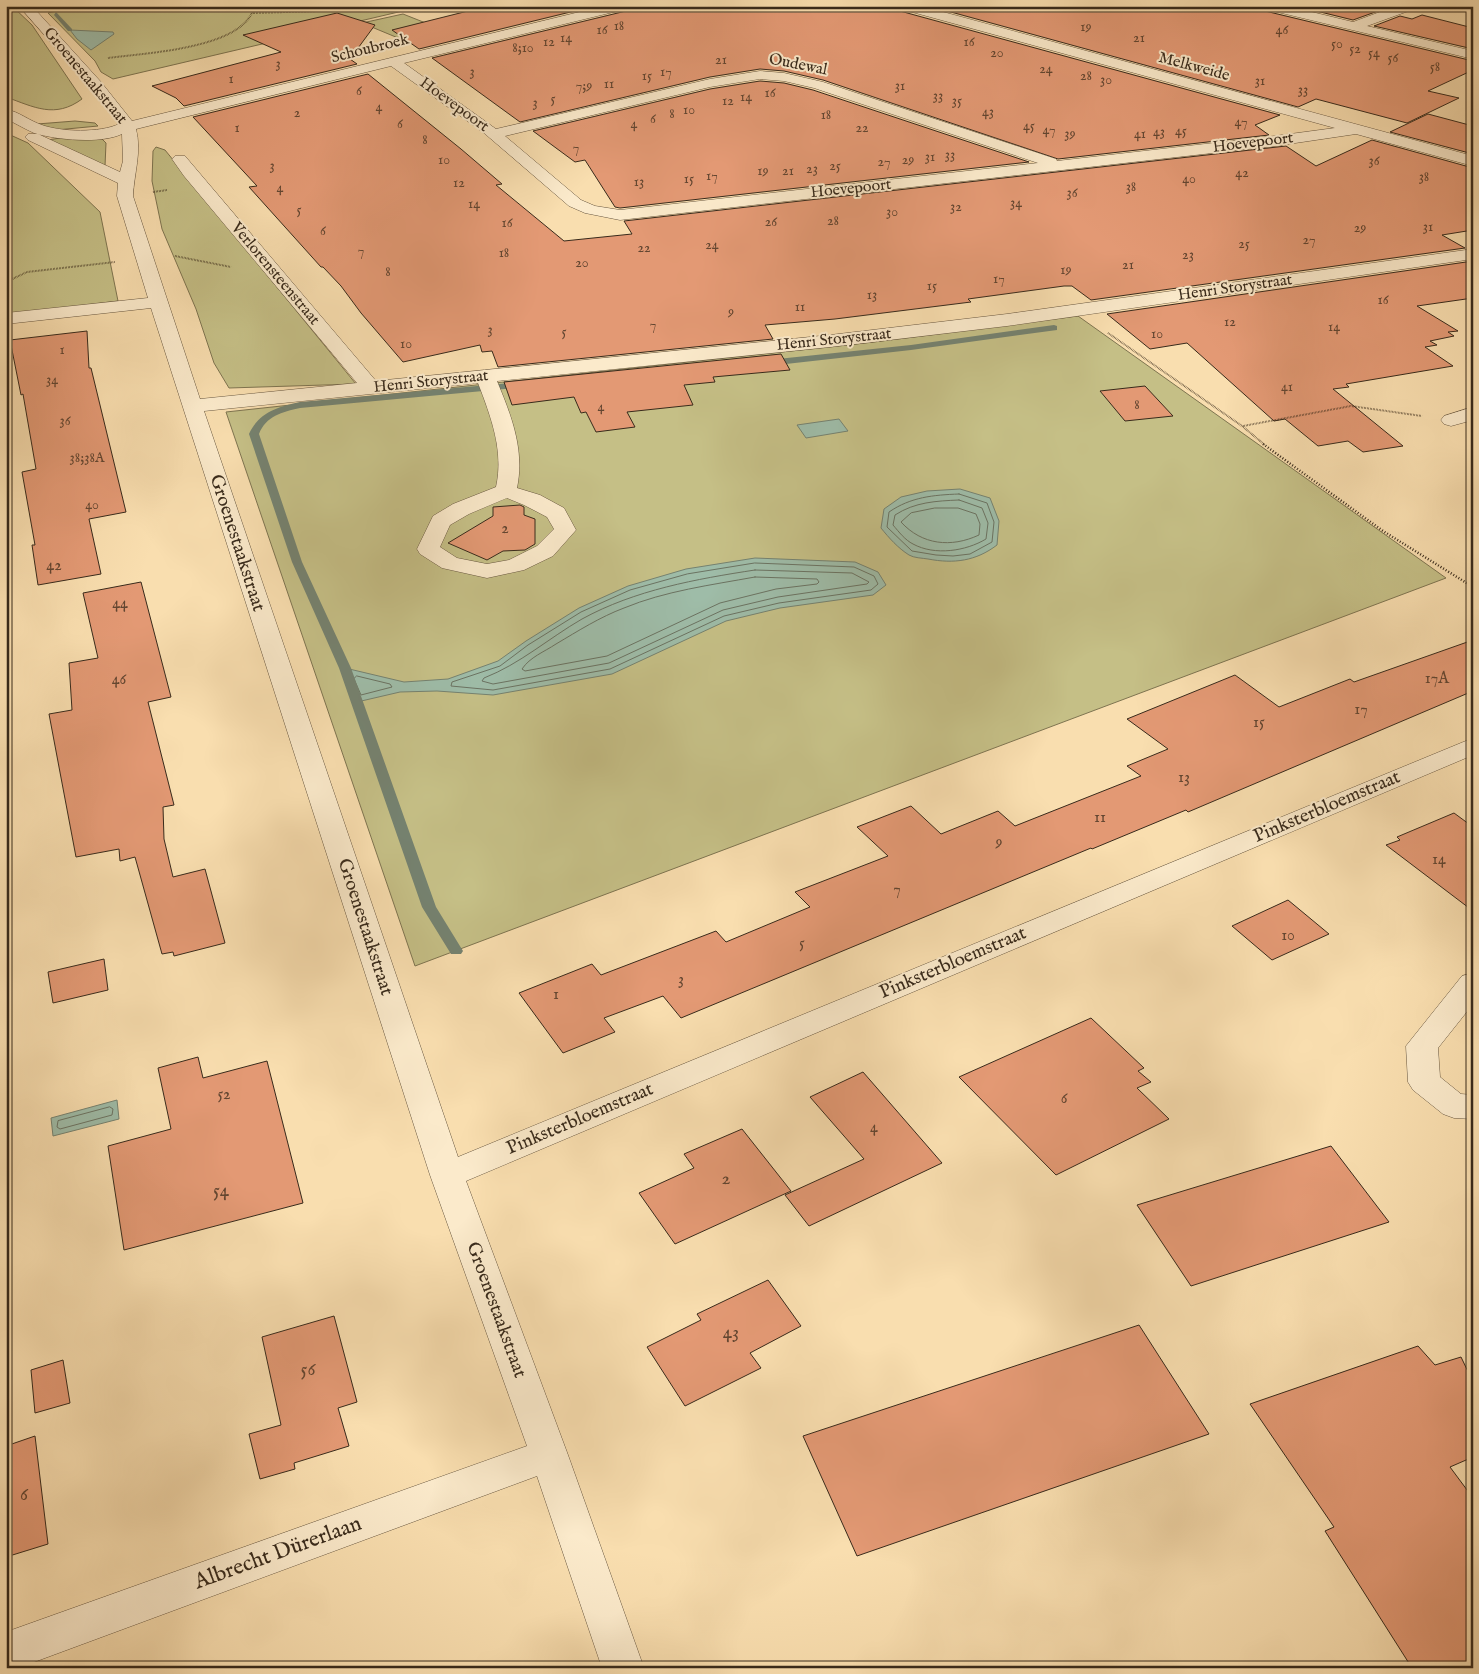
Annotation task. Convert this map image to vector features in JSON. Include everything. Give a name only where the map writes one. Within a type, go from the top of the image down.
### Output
[{"type":"street","name":"Groenestaakstraat","points":[[26,6],[76,62],[128,126],[131,139],[131,161],[126,189],[156,257],[158,302],[447,1175],[549,1455],[623,1668]]},
{"type":"street","name":"Schoubroek","points":[[7,113],[38,129],[62,134],[110,134],[128,126],[621,6]]},
{"type":"street","name":"Melkweide","points":[[906,6],[1473,161]]},
{"type":"street","points":[[1270,6],[1473,55]]},
{"type":"street","points":[[1354,26],[1409,6]]},
{"type":"street","name":"Hoevepoort","points":[[394,62],[493,134],[575,203],[591,210],[620,215],[1314,136],[1357,129]]},
{"type":"street","name":"Oudewal","points":[[493,134],[710,83],[760,75],[784,77],[818,85],[946,129],[1061,165]]},
{"type":"street","points":[[7,113],[55,117]]},
{"type":"street","points":[[7,113],[19,131],[126,189]]},
{"type":"street","points":[[105,118],[128,126]]},
{"type":"street","name":"Verlorensteenstraat","points":[[180,158],[200,185],[371,388]]},
{"type":"street","name":"Henri Storystraat","points":[[192,406],[371,388],[488,384],[1076,310],[1473,254]]},
{"type":"street","points":[[6,319],[158,302]]},
{"type":"street","points":[[488,384],[503,422],[510,460],[506,491]]},
{"type":"street","points":[[1451,420],[1473,413]]},
{"type":"street","points":[[506,491],[532,500],[556,513],[565,530],[546,551],[516,565],[487,571],[450,563],[428,548],[441,521],[461,509],[506,491]]},
{"type":"street","name":"Pinksterbloemstraat","points":[[447,1175],[1468,754]]},
{"type":"street","points":[[1473,983],[1422,1046],[1424,1082],[1454,1106],[1473,1107]]},
{"type":"street","name":"Albrecht Dürerlaan","points":[[6,1652],[549,1455]]},
{"type":"path","points":[[76,62],[201,43],[227,35],[243,26],[251,17],[253,12],[251,6]]},
{"type":"path","points":[[253,12],[319,11]]},
{"type":"path","points":[[126,189],[200,185]]},
{"type":"path","points":[[6,282],[27,272],[156,257],[276,275]]},
{"type":"path","points":[[1076,310],[1156,368],[1242,426],[1276,454],[1383,531],[1473,586]]},
{"type":"path","points":[[1242,426],[1351,406],[1451,420]]},
{"type":"shaded area","points":[[6,6],[12,6],[32,25],[82,99],[63,109],[53,110],[35,107],[6,97]]},
{"type":"shaded area","points":[[77,6],[424,6],[113,79],[101,72],[95,61],[48,13]]},
{"type":"shaded area","points":[[403,14],[456,35],[415,45],[362,23]]},
{"type":"shaded area","points":[[75,121],[95,123],[98,126],[56,130],[37,124]]},
{"type":"shaded area","points":[[6,133],[28,143],[100,212],[118,301],[6,315]]},
{"type":"shaded area","points":[[67,137],[102,139],[106,143],[105,166],[47,140]]},
{"type":"shaded area","points":[[156,147],[165,150],[356,384],[229,388],[214,363],[196,309],[162,229],[152,181],[153,151]]},
{"type":"shaded area","points":[[1078,316],[1446,578],[415,966],[226,412],[874,342]]},
{"type":"water","points":[[70,30],[113,32],[114,34],[91,50],[77,39]]},
{"type":"water","points":[[839,419],[848,431],[806,438],[797,425]]},
{"type":"water","points":[[960,489],[990,498],[999,521],[997,545],[981,555],[956,561],[913,557],[897,546],[881,528],[884,509],[901,497],[927,491]]},
{"type":"water","points":[[755,558],[855,562],[878,572],[886,585],[873,595],[780,608],[726,621],[612,674],[493,695],[437,691],[400,692],[357,702],[345,668],[404,682],[448,679],[498,661],[579,608],[628,586],[686,569]]},
{"type":"water","points":[[117,1100],[119,1119],[53,1136],[51,1118]]},
{"type":"building","points":[[488,6],[595,6],[419,49],[392,30]]},
{"type":"building","points":[[629,6],[898,6],[900,11],[1280,115],[1255,125],[1269,135],[1058,159],[823,80],[784,71],[760,69],[710,77],[520,122],[432,58],[626,11]]},
{"type":"building","points":[[929,6],[1262,6],[1265,11],[1473,61],[1473,70],[1428,91],[1459,98],[1407,123],[1316,99],[1298,107]]},
{"type":"building","points":[[1296,6],[1361,6],[1378,11],[1353,20]]},
{"type":"building","points":[[337,13],[375,25],[350,59],[357,64],[184,106],[176,98],[152,86],[281,52],[243,35]]},
{"type":"building","points":[[1422,15],[1473,28],[1473,49],[1374,26],[1400,16],[1412,19]]},
{"type":"building","points":[[368,74],[461,149],[502,184],[496,185],[564,241],[632,234],[624,221],[1286,146],[1316,166],[1372,140],[1473,168],[1473,230],[1442,235],[1465,248],[1091,300],[1072,286],[1064,286],[968,299],[971,302],[835,319],[765,325],[773,339],[498,367],[492,351],[482,352],[480,345],[403,362],[361,313],[341,286],[321,267],[249,187],[257,186],[193,117]]},
{"type":"building","points":[[760,81],[784,83],[813,90],[1029,162],[620,208],[615,207],[585,160],[575,162],[533,131],[710,89]]},
{"type":"building","points":[[1428,114],[1473,126],[1473,154],[1390,132]]},
{"type":"building","points":[[1473,261],[1473,298],[1417,306],[1458,331],[1448,332],[1454,336],[1430,341],[1437,345],[1425,347],[1453,366],[1346,384],[1349,387],[1333,389],[1403,446],[1363,452],[1348,441],[1318,446],[1285,419],[1274,421],[1187,343],[1150,349],[1107,314]]},
{"type":"building","points":[[87,331],[89,368],[91,368],[126,512],[89,519],[101,574],[38,585],[32,545],[35,545],[22,472],[36,469],[23,394],[21,395],[10,340]]},
{"type":"building","points":[[781,354],[790,370],[713,377],[715,382],[684,385],[693,405],[627,412],[635,427],[596,432],[586,412],[581,413],[574,397],[512,405],[504,382]]},
{"type":"building","points":[[1145,386],[1173,416],[1125,421],[1100,391]]},
{"type":"building","points":[[520,505],[524,507],[524,515],[535,519],[535,544],[525,550],[503,551],[487,560],[448,543],[493,516],[493,507]]},
{"type":"building","points":[[141,582],[171,697],[148,702],[174,805],[163,807],[164,839],[173,877],[205,869],[225,943],[174,956],[173,952],[162,954],[135,857],[120,861],[119,849],[76,857],[49,714],[72,710],[69,663],[98,658],[83,593]]},
{"type":"building","points":[[1473,640],[1473,691],[1188,812],[1186,810],[1091,848],[681,1018],[663,996],[604,1018],[615,1032],[563,1053],[519,993],[592,964],[601,975],[716,931],[726,942],[810,907],[795,892],[888,856],[857,827],[911,806],[941,834],[998,811],[1015,826],[1141,776],[1127,766],[1168,749],[1127,719],[1235,675],[1279,707],[1350,679],[1354,682]]},
{"type":"building","points":[[1454,813],[1473,827],[1473,911],[1386,845],[1400,840],[1397,837]]},
{"type":"building","points":[[1288,900],[1329,934],[1272,960],[1232,926]]},
{"type":"building","points":[[104,959],[108,990],[53,1003],[48,972]]},
{"type":"building","points":[[1091,1018],[1144,1068],[1138,1071],[1151,1082],[1137,1088],[1169,1119],[1056,1175],[959,1077]]},
{"type":"building","points":[[198,1057],[203,1078],[267,1061],[303,1203],[124,1250],[108,1146],[171,1129],[158,1068]]},
{"type":"building","points":[[863,1072],[942,1163],[809,1226],[785,1195],[864,1159],[810,1097]]},
{"type":"building","points":[[742,1129],[791,1191],[675,1244],[639,1193],[694,1168],[684,1154]]},
{"type":"building","points":[[1331,1146],[1389,1222],[1191,1286],[1137,1205]]},
{"type":"building","points":[[768,1280],[801,1326],[750,1353],[761,1368],[685,1406],[647,1347],[701,1320],[697,1314]]},
{"type":"building","points":[[334,1316],[357,1402],[338,1408],[349,1446],[294,1463],[295,1469],[260,1479],[249,1434],[281,1425],[262,1337]]},
{"type":"building","points":[[1139,1325],[1209,1434],[857,1556],[803,1436]]},
{"type":"building","points":[[1418,1346],[1435,1365],[1461,1357],[1473,1382],[1473,1457],[1450,1467],[1473,1498],[1473,1668],[1412,1668],[1325,1531],[1334,1527],[1250,1404]]},
{"type":"building","points":[[63,1360],[70,1403],[35,1413],[31,1370]]},
{"type":"building","points":[[35,1436],[48,1544],[6,1557],[6,1446]]},
{"type":"waterway","points":[[56,14],[70,30]]},
{"type":"waterway","points":[[768,363],[911,348],[1054,328]]},
{"type":"waterway","points":[[456,951],[429,907],[345,668],[297,562],[254,434],[261,421],[272,413],[300,405],[522,385]]}]
